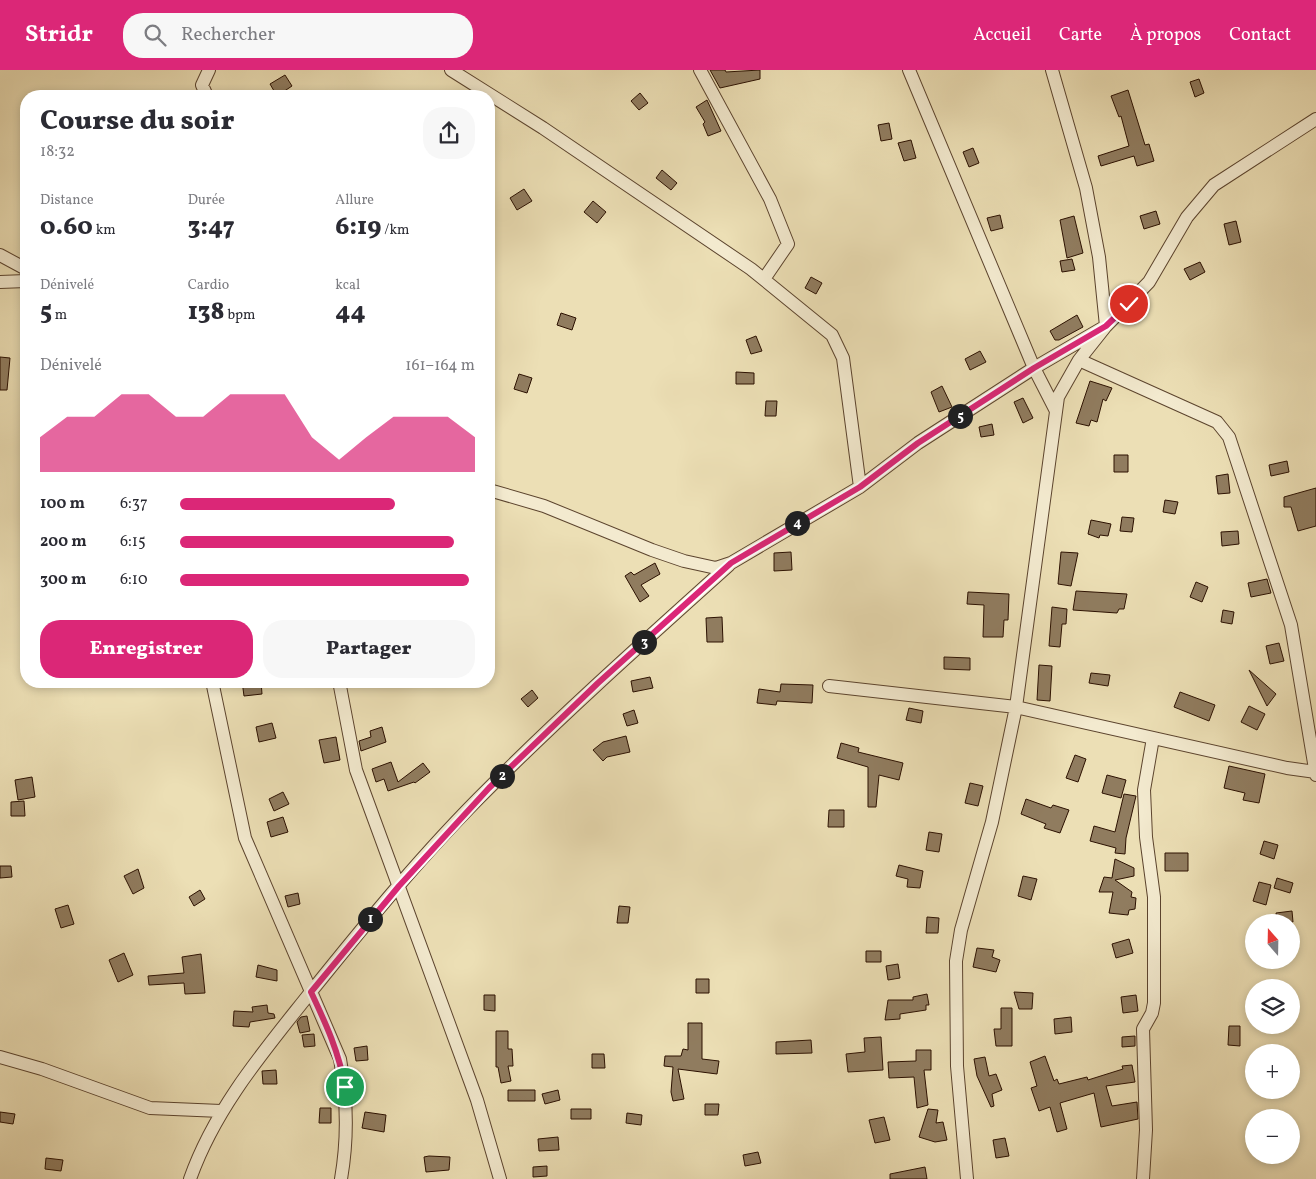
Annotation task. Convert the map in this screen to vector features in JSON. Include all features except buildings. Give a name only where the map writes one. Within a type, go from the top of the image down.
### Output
[{"type":"street","points":[[204,90],[202,85],[209,70]]},
{"type":"street","points":[[451,70],[483,90]]},
{"type":"street","points":[[700,70],[770,199],[788,244],[764,279]]},
{"type":"street","points":[[909,70],[1034,368],[1056,411]]},
{"type":"street","points":[[1052,70],[1086,188],[1099,257],[1106,326]]},
{"type":"street","points":[[495,98],[551,133],[764,279],[832,335],[843,358],[860,487]]},
{"type":"street","points":[[967,1179],[957,1066],[956,961],[961,930],[992,822],[1016,707],[1058,397],[1079,360],[1106,326],[1149,282],[1187,217],[1214,185],[1310,121],[1316,119]]},
{"type":"street","points":[[0,256],[20,266]]},
{"type":"street","points":[[0,282],[20,281]]},
{"type":"street","points":[[190,1179],[222,1111],[264,1051],[311,992],[399,886],[489,788],[598,683],[731,563],[860,487],[918,443],[1034,368],[1106,326]]},
{"type":"street","points":[[829,686],[1016,707],[1316,773],[1291,625],[1230,437],[1217,422],[1079,360]]},
{"type":"street","points":[[495,492],[544,506],[684,561],[716,568],[731,563]]},
{"type":"street","points":[[213,688],[245,838],[311,992],[333,1038],[340,1059],[345,1087],[346,1127],[341,1179]]},
{"type":"street","points":[[340,688],[353,759],[477,1100],[500,1179]]},
{"type":"street","points":[[1143,1179],[1146,1130],[1143,1028],[1152,1013],[1154,1003],[1154,897],[1146,837],[1144,790],[1153,738]]},
{"type":"street","points":[[0,1057],[42,1069],[150,1108],[222,1111]]},
{"type":"route","points":[[345,1087],[340,1059],[333,1038],[311,992],[399,886],[489,788],[598,683],[731,563],[860,487],[918,443],[1034,368],[1106,326],[1129,304]]}]
